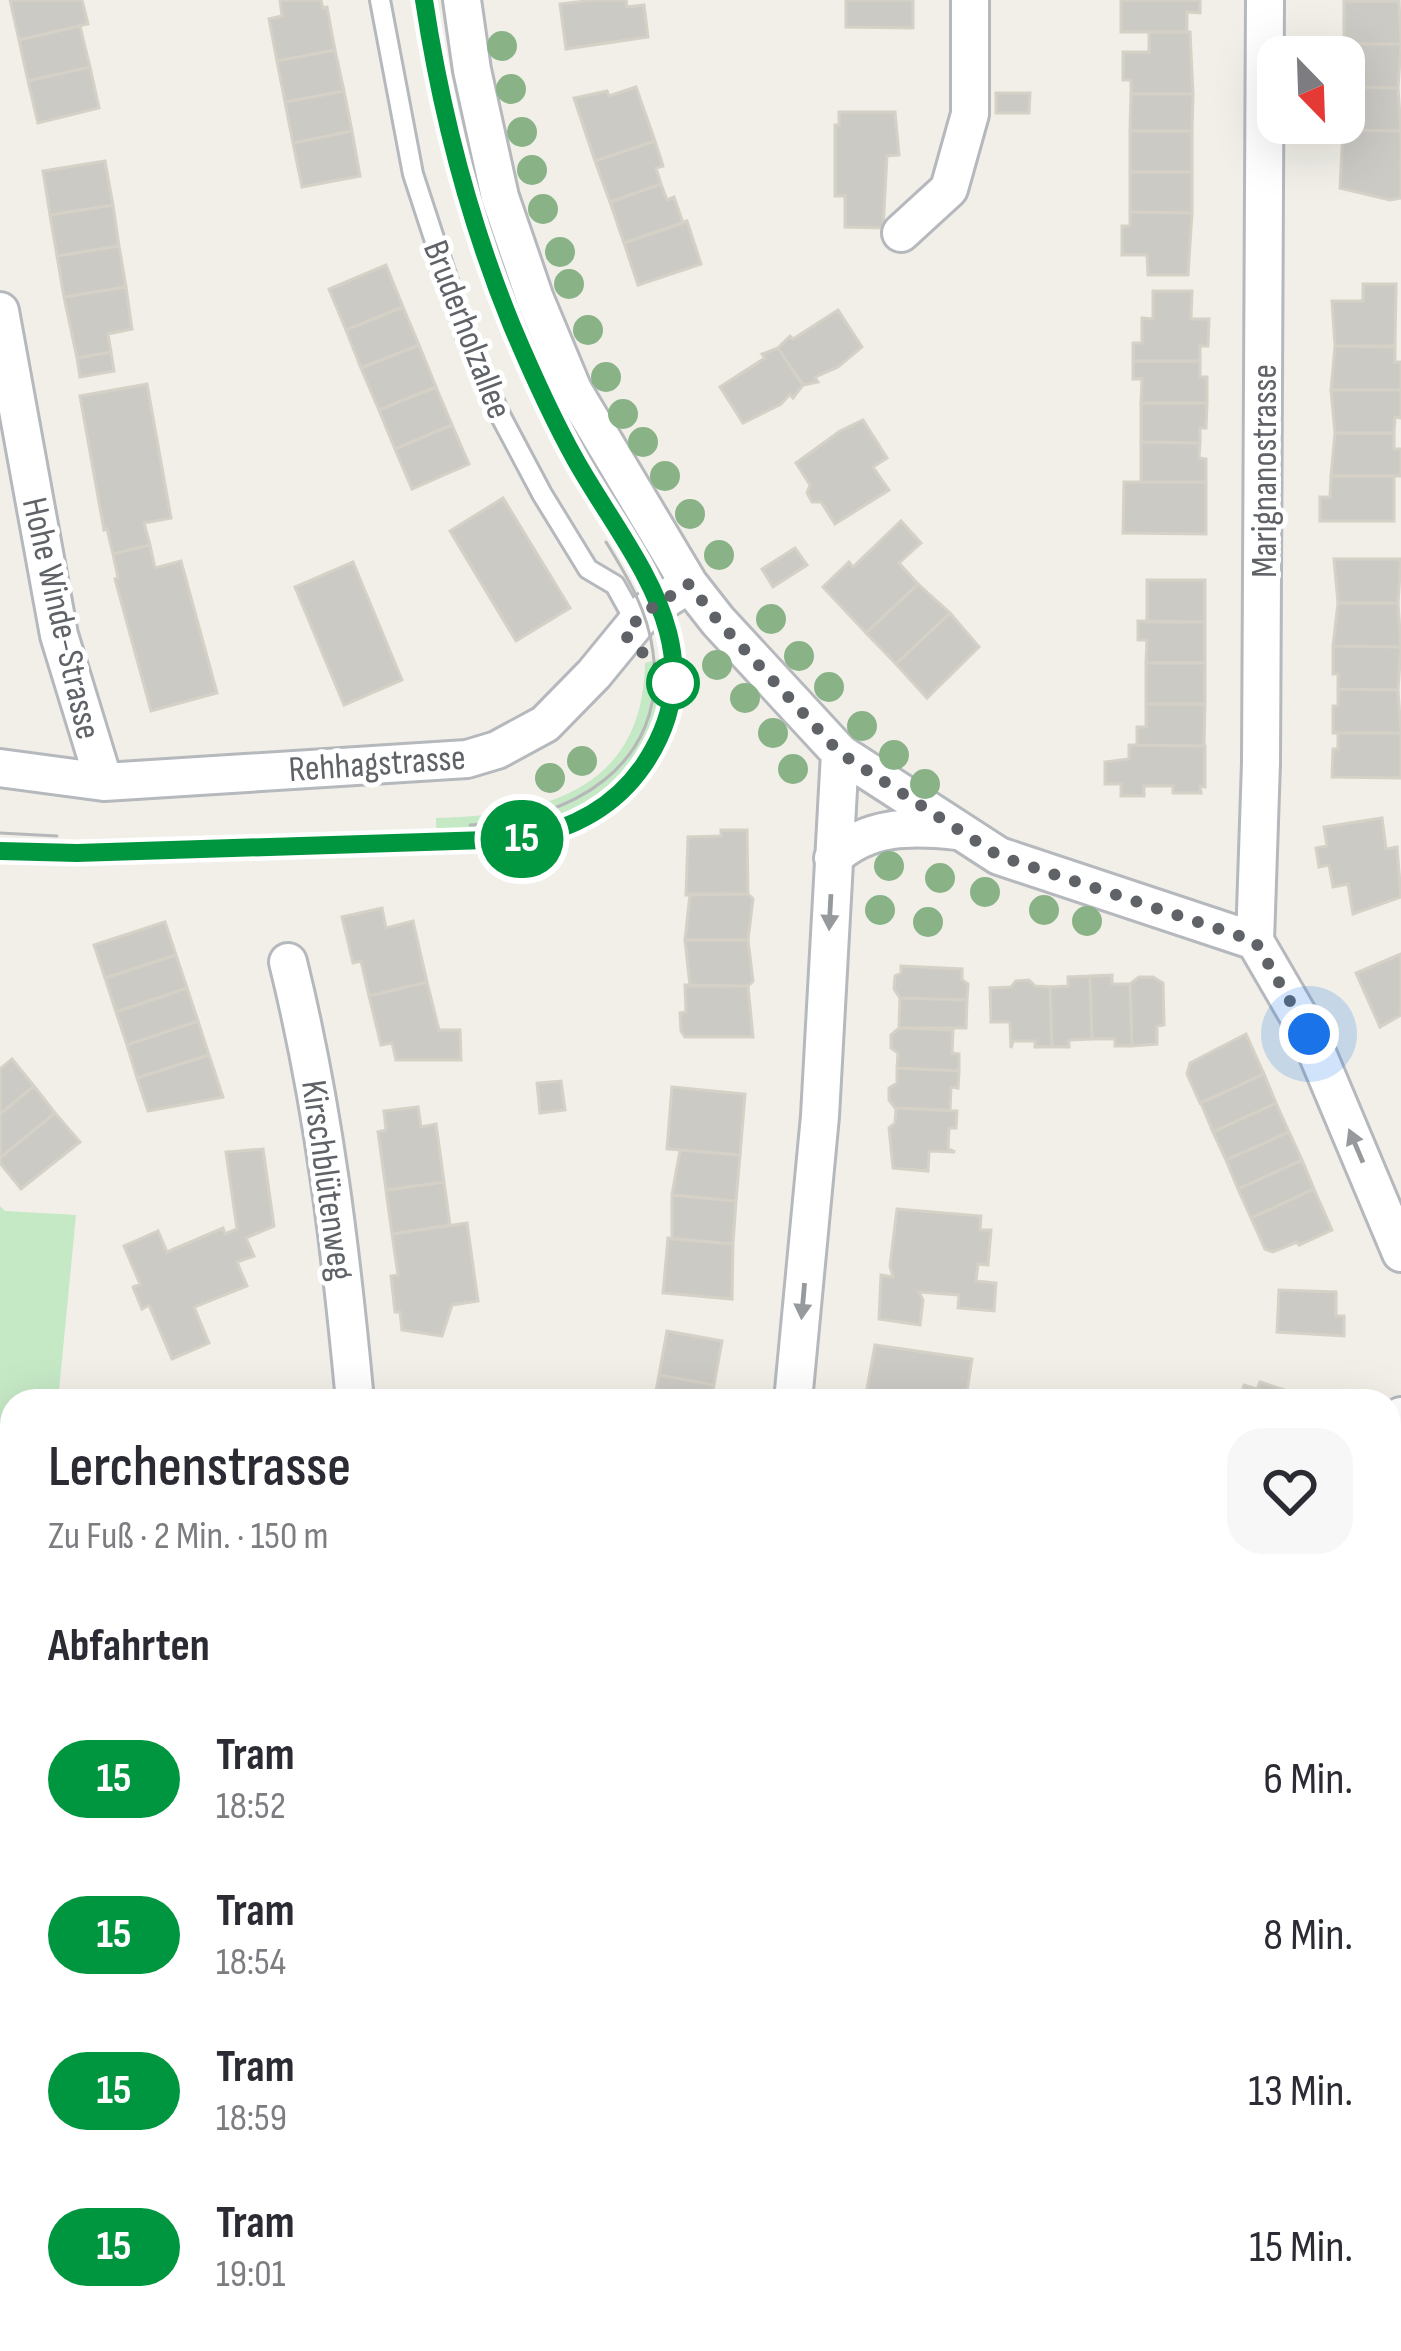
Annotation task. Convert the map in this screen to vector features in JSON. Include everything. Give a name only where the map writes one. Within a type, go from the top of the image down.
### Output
[{"type":"street","name":"Bruderholzallee","points":[[462,0],[500,197],[535,299],[573,390],[689,584],[718,621],[840,753],[999,856],[1255,941]]},
{"type":"street","points":[[901,233],[949,189],[970,114],[970,0]]},
{"type":"street","name":"Marignanostrasse","points":[[1255,941],[1261,763],[1265,0]]},
{"type":"street","name":"Hohe Winde-Strasse","points":[[0,311],[59,635],[104,782]]},
{"type":"street","name":"Rehhagstrasse","points":[[0,768],[104,782],[446,761],[482,754],[545,724],[594,674],[635,622],[689,584]]},
{"type":"street","points":[[794,1389],[820,1116],[840,753]]},
{"type":"street","points":[[833,857],[862,836],[887,830],[922,827],[961,832]]},
{"type":"street","points":[[1255,941],[1309,1034],[1401,1253]]},
{"type":"street","name":"Kirschblütenweg","points":[[288,962],[325,1130],[340,1229],[354,1389]]},
{"type":"lane","name":"Bruderholzallee","points":[[380,0],[413,174],[464,333],[542,494],[588,569],[615,586],[635,622]]},
{"type":"green space","points":[[679,653],[674,712],[664,740],[634,789],[613,809],[588,825],[545,840],[437,848],[436,818],[514,811],[549,801],[606,768],[627,741],[640,706],[645,663]]},
{"type":"green space","points":[[0,1206],[5,1211],[76,1215],[59,1389],[0,1389]]},
{"type":"building","points":[[10,0],[82,0],[88,24],[19,40]]},
{"type":"building","points":[[280,0],[321,0],[323,8],[327,7],[335,50],[277,61],[269,19],[282,16]]},
{"type":"building","points":[[626,0],[627,7],[644,5],[648,37],[566,49],[560,4]]},
{"type":"building","points":[[846,0],[913,0],[913,28],[846,27]]},
{"type":"building","points":[[1121,0],[1200,0],[1200,13],[1187,12],[1187,32],[1121,32]]},
{"type":"building","points":[[1344,1],[1399,1],[1401,44],[1365,44],[1365,36],[1344,36]]},
{"type":"building","points":[[80,26],[90,67],[28,81],[19,40]]},
{"type":"building","points":[[1149,32],[1190,32],[1193,94],[1131,94],[1131,80],[1123,80],[1123,52],[1149,52]]},
{"type":"building","points":[[1365,44],[1401,44],[1398,88],[1365,87]]},
{"type":"building","points":[[335,50],[344,91],[285,102],[277,61]]},
{"type":"building","points":[[90,67],[99,108],[38,123],[28,81]]},
{"type":"building","points":[[636,87],[655,141],[595,161],[574,98],[607,91],[609,96]]},
{"type":"building","points":[[1365,87],[1398,88],[1401,131],[1365,130]]},
{"type":"building","points":[[344,91],[352,131],[293,143],[285,102]]},
{"type":"building","points":[[996,93],[1030,93],[1029,113],[996,113]]},
{"type":"building","points":[[1131,94],[1193,94],[1192,131],[1130,131]]},
{"type":"building","points":[[839,112],[895,112],[899,155],[887,156],[883,228],[845,227],[845,196],[835,196]]},
{"type":"building","points":[[1365,130],[1401,131],[1401,198],[1390,200],[1340,188],[1342,144],[1365,144]]},
{"type":"building","points":[[352,131],[360,176],[302,187],[293,143]]},
{"type":"building","points":[[1130,131],[1192,131],[1192,172],[1130,172]]},
{"type":"building","points":[[655,141],[663,166],[656,168],[661,184],[610,202],[595,161]]},
{"type":"building","points":[[105,161],[113,205],[50,215],[43,171]]},
{"type":"building","points":[[1130,172],[1192,172],[1192,213],[1130,212]]},
{"type":"building","points":[[661,184],[667,200],[674,197],[683,223],[624,243],[610,202]]},
{"type":"building","points":[[113,205],[119,246],[57,256],[50,215]]},
{"type":"building","points":[[1130,212],[1192,213],[1188,275],[1148,275],[1147,255],[1122,255],[1122,226],[1130,226]]},
{"type":"building","points":[[687,221],[701,264],[638,285],[624,243]]},
{"type":"building","points":[[119,246],[126,287],[64,297],[57,256]]},
{"type":"building","points":[[386,265],[403,307],[346,330],[329,289]]},
{"type":"building","points":[[1363,284],[1396,284],[1395,346],[1335,346],[1332,301],[1363,301]]},
{"type":"building","points":[[126,287],[132,329],[108,334],[111,352],[77,358],[64,297]]},
{"type":"building","points":[[1153,291],[1192,291],[1191,319],[1209,319],[1208,346],[1200,346],[1200,361],[1133,361],[1133,343],[1142,343],[1142,318],[1153,319]]},
{"type":"building","points":[[403,307],[419,345],[361,368],[346,330]]},
{"type":"building","points":[[838,310],[862,347],[838,367],[815,377],[818,382],[803,385],[778,348],[790,336],[793,339]]},
{"type":"building","points":[[419,345],[436,387],[379,410],[361,368]]},
{"type":"building","points":[[1335,346],[1395,347],[1395,362],[1401,362],[1401,390],[1331,390]]},
{"type":"building","points":[[778,348],[803,385],[793,398],[790,394],[781,404],[743,423],[720,387],[765,358],[762,354]]},
{"type":"building","points":[[111,352],[114,371],[80,377],[77,358]]},
{"type":"building","points":[[1133,361],[1200,361],[1200,377],[1207,377],[1207,403],[1141,403],[1142,379],[1133,379]]},
{"type":"building","points":[[147,384],[171,518],[144,523],[150,545],[113,554],[104,530],[80,396]]},
{"type":"building","points":[[436,387],[452,425],[395,449],[379,410]]},
{"type":"building","points":[[1331,390],[1401,390],[1401,418],[1395,417],[1394,433],[1335,433]]},
{"type":"building","points":[[1141,403],[1207,403],[1200,443],[1141,442]]},
{"type":"building","points":[[863,420],[887,458],[873,467],[889,490],[835,524],[821,502],[812,502],[807,493],[810,485],[796,463]]},
{"type":"building","points":[[452,425],[469,464],[412,489],[395,449]]},
{"type":"building","points":[[1335,433],[1394,433],[1394,449],[1401,449],[1401,476],[1331,476]]},
{"type":"building","points":[[1141,442],[1200,443],[1206,482],[1141,482]]},
{"type":"building","points":[[1331,476],[1394,476],[1394,521],[1320,521],[1320,497],[1330,497]]},
{"type":"building","points":[[1124,482],[1206,482],[1206,534],[1123,533]]},
{"type":"building","points":[[503,498],[570,608],[516,641],[450,531]]},
{"type":"building","points":[[901,521],[921,543],[899,563],[918,584],[866,633],[823,587],[849,562],[853,567]]},
{"type":"building","points":[[150,545],[155,568],[181,561],[217,693],[151,711],[115,579],[113,554]]},
{"type":"building","points":[[795,548],[807,565],[773,587],[762,569]]},
{"type":"building","points":[[1334,559],[1401,559],[1398,603],[1338,603]]},
{"type":"building","points":[[353,562],[402,680],[344,705],[295,587]]},
{"type":"building","points":[[1147,580],[1205,580],[1205,622],[1147,622]]},
{"type":"building","points":[[918,584],[950,613],[896,664],[866,633]]},
{"type":"building","points":[[1338,603],[1398,603],[1401,647],[1333,646]]},
{"type":"building","points":[[950,613],[979,647],[927,698],[896,664]]},
{"type":"building","points":[[1138,621],[1205,622],[1205,663],[1146,663],[1147,640],[1138,640]]},
{"type":"building","points":[[1333,646],[1401,647],[1398,690],[1338,689]]},
{"type":"building","points":[[1146,663],[1205,663],[1205,704],[1146,704]]},
{"type":"building","points":[[1338,689],[1398,690],[1401,733],[1333,733]]},
{"type":"building","points":[[1146,704],[1205,704],[1204,746],[1137,745],[1137,727],[1146,727]]},
{"type":"building","points":[[1338,733],[1401,733],[1401,778],[1332,777]]},
{"type":"building","points":[[1129,745],[1205,746],[1205,787],[1200,786],[1201,793],[1173,793],[1173,786],[1144,786],[1144,796],[1121,796],[1121,784],[1105,784],[1105,762],[1129,759]]},
{"type":"building","points":[[1382,818],[1386,849],[1397,847],[1401,897],[1353,914],[1348,884],[1333,887],[1329,865],[1319,867],[1316,848],[1327,846],[1324,827]]},
{"type":"building","points":[[721,830],[747,830],[748,894],[686,895],[688,837],[721,836]]},
{"type":"building","points":[[690,894],[748,894],[753,899],[748,940],[685,940]]},
{"type":"building","points":[[382,908],[386,928],[413,921],[427,982],[369,996],[361,961],[353,963],[342,917]]},
{"type":"building","points":[[165,922],[176,955],[105,978],[94,945]]},
{"type":"building","points":[[685,940],[748,940],[753,981],[748,986],[690,986]]},
{"type":"building","points":[[1401,954],[1401,1015],[1380,1027],[1356,973]]},
{"type":"building","points":[[176,955],[187,988],[116,1012],[105,978]]},
{"type":"building","points":[[901,966],[962,969],[967,1000],[900,998],[894,989]]},
{"type":"building","points":[[1112,975],[1112,984],[1130,984],[1132,1046],[1115,1046],[1115,1039],[1092,1039],[1090,976]]},
{"type":"building","points":[[1090,976],[1092,1039],[1052,1047],[1050,987],[1068,986],[1068,977]]},
{"type":"building","points":[[1139,977],[1163,983],[1164,1025],[1157,1026],[1157,1044],[1132,1046],[1130,984]]},
{"type":"building","points":[[1029,980],[1035,986],[1050,987],[1052,1047],[1013,1041],[1011,1048],[1010,1022],[991,1022],[990,988]]},
{"type":"building","points":[[427,982],[439,1030],[460,1030],[461,1060],[396,1060],[392,1043],[381,1045],[369,996]]},
{"type":"building","points":[[685,985],[748,986],[753,1037],[685,1037],[680,1013],[686,1012]]},
{"type":"building","points":[[187,988],[198,1021],[127,1045],[116,1012]]},
{"type":"building","points":[[900,998],[967,1000],[966,1028],[899,1028]]},
{"type":"building","points":[[198,1021],[209,1055],[137,1078],[127,1045]]},
{"type":"building","points":[[899,1028],[953,1030],[952,1053],[959,1054],[959,1071],[897,1068],[898,1053],[891,1048],[891,1035]]},
{"type":"building","points":[[1246,1034],[1264,1074],[1200,1103],[1187,1074],[1190,1063]]},
{"type":"building","points":[[209,1055],[223,1097],[148,1111],[137,1078]]},
{"type":"building","points":[[12,1059],[34,1086],[0,1114],[0,1069]]},
{"type":"building","points":[[897,1068],[959,1071],[958,1088],[951,1087],[950,1110],[895,1108],[889,1088],[897,1083]]},
{"type":"building","points":[[1264,1074],[1276,1103],[1213,1132],[1201,1103]]},
{"type":"building","points":[[561,1081],[565,1110],[540,1113],[537,1083]]},
{"type":"building","points":[[34,1086],[55,1113],[0,1158],[0,1114]]},
{"type":"building","points":[[672,1087],[745,1094],[740,1155],[667,1149]]},
{"type":"building","points":[[1276,1103],[1289,1132],[1226,1160],[1213,1132]]},
{"type":"building","points":[[418,1107],[421,1127],[436,1124],[444,1182],[386,1190],[378,1132],[386,1130],[384,1111]]},
{"type":"building","points":[[896,1108],[957,1111],[956,1128],[949,1128],[948,1149],[955,1152],[929,1151],[928,1171],[893,1168],[889,1128],[895,1123]]},
{"type":"building","points":[[55,1113],[80,1142],[21,1189],[0,1158]]},
{"type":"building","points":[[1289,1132],[1302,1160],[1238,1189],[1226,1160]]},
{"type":"building","points":[[263,1149],[274,1226],[246,1238],[254,1256],[237,1262],[247,1286],[194,1307],[209,1343],[172,1359],[149,1305],[142,1309],[133,1287],[140,1284],[124,1246],[158,1231],[167,1252],[223,1228],[225,1234],[237,1229],[226,1152]]},
{"type":"building","points":[[680,1150],[740,1155],[736,1201],[672,1195]]},
{"type":"building","points":[[1302,1160],[1314,1189],[1251,1218],[1238,1189]]},
{"type":"building","points":[[444,1182],[450,1225],[392,1234],[386,1190]]},
{"type":"building","points":[[1314,1189],[1332,1230],[1299,1245],[1273,1252],[1265,1249],[1251,1218]]},
{"type":"building","points":[[672,1195],[736,1201],[733,1244],[672,1239]]},
{"type":"building","points":[[897,1209],[981,1216],[980,1230],[991,1230],[988,1265],[978,1264],[976,1281],[996,1283],[994,1311],[958,1308],[959,1295],[919,1292],[923,1300],[920,1325],[879,1319],[881,1275],[893,1277],[890,1266]]},
{"type":"building","points":[[467,1223],[478,1301],[452,1305],[442,1336],[402,1330],[391,1276],[398,1275],[392,1234]]},
{"type":"building","points":[[668,1238],[733,1244],[732,1299],[663,1293]]},
{"type":"building","points":[[1279,1290],[1336,1292],[1336,1316],[1344,1316],[1344,1336],[1277,1332]]},
{"type":"building","points":[[667,1331],[722,1341],[714,1385],[659,1375]]},
{"type":"building","points":[[875,1345],[972,1359],[967,1389],[867,1389]]},
{"type":"building","points":[[659,1375],[714,1385],[713,1389],[656,1389]]},
{"type":"tram line","points":[[0,851],[77,853],[521,839],[559,829],[609,802],[648,758],[666,721],[673,685],[664,618],[563,436],[503,301],[461,174],[423,0]]},
{"type":"tram line","name":"15","points":[[0,851],[50,854],[521,839],[564,828],[610,802],[657,743],[673,683],[667,623],[639,562],[546,403],[502,300],[454,152],[424,0]]},
{"type":"tram line","points":[[470,825],[507,821],[576,799],[605,780],[628,756],[645,727],[654,692],[650,637],[636,594],[606,542]]},
{"type":"tram line","points":[[0,833],[57,836]]},
{"type":"route","points":[[673,683],[624,634],[644,613],[689,584],[840,753],[999,856],[1255,941],[1309,1034]]}]
